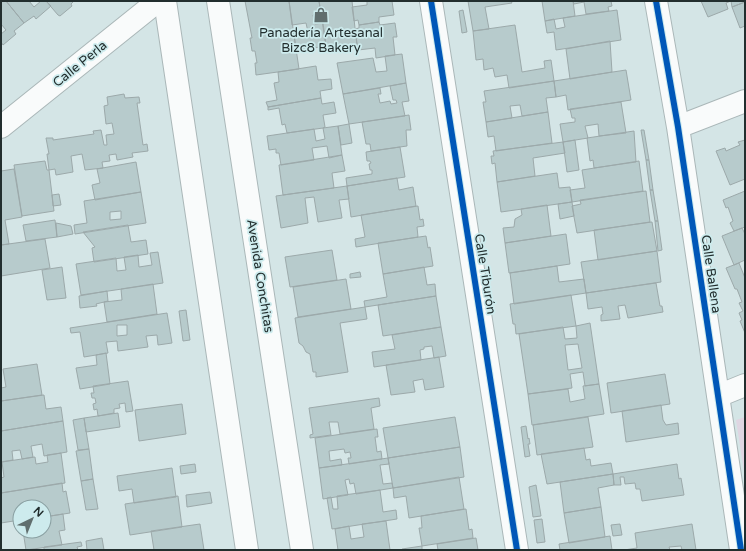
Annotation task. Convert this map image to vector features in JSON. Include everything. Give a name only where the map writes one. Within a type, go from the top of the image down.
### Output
[{"type":"street","name":"Calle Perla","points":[[1,127],[158,1]]},
{"type":"street","points":[[165,1],[247,550]]},
{"type":"street","name":"Avenida Conchitas","points":[[218,1],[302,550]]},
{"type":"street","name":"Calle Tiburón","points":[[431,1],[517,550]]},
{"type":"street","name":"Calle Ballena","points":[[656,1],[678,127],[741,550]]},
{"type":"street","points":[[678,127],[745,101]]},
{"type":"street","points":[[718,396],[745,385]]},
{"type":"shaded area","points":[[745,417],[745,478],[736,420]]},
{"type":"building","points":[[1,1],[6,1],[24,23],[14,31],[16,34],[3,45],[1,42],[1,34],[6,30],[1,24]]},
{"type":"building","points":[[6,1],[29,1],[34,7],[41,1],[46,1],[51,6],[36,19],[34,16],[24,23]]},
{"type":"building","points":[[46,1],[74,1],[71,4],[72,6],[60,16]]},
{"type":"building","points":[[245,1],[289,1],[299,69],[256,75],[255,63],[257,63],[255,51],[252,51],[250,38],[252,38]]},
{"type":"building","points":[[289,1],[319,1],[321,14],[313,15],[315,24],[323,23],[326,46],[296,51],[294,34],[308,32],[306,23],[292,25]]},
{"type":"building","points":[[319,1],[352,1],[357,46],[340,49],[339,44],[326,46]]},
{"type":"building","points":[[367,1],[392,1],[394,15],[379,17],[379,22],[359,25],[358,20],[354,21],[352,7],[367,5]]},
{"type":"building","points":[[468,1],[511,1],[512,3],[485,7],[489,29],[473,31]]},
{"type":"building","points":[[542,1],[573,1],[575,16],[545,21]]},
{"type":"building","points":[[573,1],[611,1],[612,6],[608,7],[609,11],[586,14],[584,2],[574,4]]},
{"type":"building","points":[[701,1],[731,1],[726,3],[728,9],[708,17]]},
{"type":"building","points":[[731,1],[745,1],[745,2],[732,7]]},
{"type":"building","points":[[745,2],[745,26],[740,28],[732,7]]},
{"type":"building","points":[[463,10],[467,32],[462,33],[459,11]]},
{"type":"building","points":[[617,10],[621,40],[556,50],[554,32],[547,33],[545,21],[554,19],[556,29],[565,27],[563,18]]},
{"type":"building","points":[[379,22],[380,25],[395,23],[397,37],[393,37],[395,55],[376,58],[375,48],[358,50],[355,29],[359,28],[359,25]]},
{"type":"building","points":[[515,25],[522,72],[545,68],[544,61],[551,60],[554,81],[509,88],[507,75],[495,77],[493,68],[484,70],[483,59],[476,60],[473,31]]},
{"type":"building","points":[[610,41],[612,72],[570,79],[566,49]]},
{"type":"building","points":[[402,54],[406,83],[343,94],[337,63],[373,58],[376,72],[387,71],[385,56]]},
{"type":"building","points":[[316,66],[318,80],[331,79],[332,89],[320,91],[321,98],[268,107],[266,102],[277,100],[274,83],[279,82],[278,72]]},
{"type":"building","points":[[626,70],[631,100],[568,110],[566,95],[556,97],[554,81]]},
{"type":"building","points":[[554,81],[556,97],[546,98],[548,112],[522,116],[520,105],[510,106],[512,118],[486,122],[483,102],[486,102],[484,91]]},
{"type":"building","points":[[406,83],[409,101],[402,102],[405,116],[349,124],[343,94],[380,88],[381,94],[378,94],[380,103],[390,101],[391,104],[397,103],[396,100],[393,100],[390,86]]},
{"type":"building","points":[[124,94],[125,98],[139,97],[140,103],[137,103],[143,145],[147,144],[148,151],[132,153],[133,157],[117,160],[116,154],[109,155],[110,161],[102,162],[103,168],[85,170],[82,154],[71,156],[73,172],[56,175],[55,169],[49,170],[47,154],[49,154],[46,138],[53,138],[53,140],[94,134],[93,131],[101,130],[104,145],[107,145],[106,135],[114,134],[112,123],[106,124],[104,106],[108,105],[107,97]]},
{"type":"building","points":[[321,98],[322,104],[334,102],[336,113],[323,115],[325,127],[323,128],[287,133],[285,124],[282,125],[279,108],[268,110],[268,107]]},
{"type":"building","points":[[621,102],[626,133],[599,136],[598,124],[585,126],[588,138],[563,142],[560,124],[575,122],[575,118],[572,118],[570,109]]},
{"type":"building","points":[[548,112],[552,143],[496,151],[494,136],[488,137],[486,122]]},
{"type":"building","points":[[409,115],[411,130],[406,130],[407,146],[371,151],[370,144],[366,144],[362,122]]},
{"type":"building","points":[[349,124],[352,143],[341,145],[338,126]]},
{"type":"building","points":[[338,126],[342,155],[329,158],[327,146],[312,148],[314,160],[281,165],[279,153],[276,153],[276,149],[269,150],[267,136],[314,129],[316,141],[325,139],[323,128]]},
{"type":"building","points":[[641,130],[644,130],[649,160],[646,160]]},
{"type":"building","points":[[634,131],[636,162],[594,168],[593,160],[590,161],[587,138]]},
{"type":"building","points":[[575,140],[579,170],[567,172],[563,142]]},
{"type":"building","points":[[745,140],[745,179],[730,185],[716,151],[725,148],[726,151],[740,145],[738,142]]},
{"type":"building","points":[[563,142],[565,153],[533,158],[535,176],[497,182],[495,163],[492,164],[491,156],[494,156],[493,151]]},
{"type":"building","points":[[400,147],[405,177],[347,186],[346,178],[372,174],[369,164],[371,163],[370,161],[367,161],[366,152]]},
{"type":"building","points":[[342,155],[345,171],[332,173],[334,188],[283,195],[279,165]]},
{"type":"building","points":[[646,160],[649,160],[653,190],[650,190]]},
{"type":"building","points":[[45,161],[47,170],[49,170],[54,211],[22,216],[14,165]]},
{"type":"building","points":[[639,161],[643,191],[572,202],[570,190],[585,188],[582,170]]},
{"type":"building","points":[[136,162],[141,192],[95,200],[92,185],[100,183],[97,169]]},
{"type":"building","points":[[14,169],[22,217],[5,220],[9,244],[1,245],[1,171]]},
{"type":"building","points":[[557,173],[559,188],[570,187],[572,202],[501,212],[497,182]]},
{"type":"building","points":[[397,178],[399,190],[413,187],[416,206],[351,217],[347,186]]},
{"type":"building","points":[[347,186],[349,199],[339,200],[342,218],[318,222],[314,197],[305,198],[308,223],[281,228],[276,196]]},
{"type":"building","points":[[650,190],[653,190],[658,221],[655,221]]},
{"type":"building","points":[[646,191],[650,222],[577,233],[572,206],[581,204],[580,200]]},
{"type":"building","points":[[745,191],[745,227],[734,231],[730,223],[733,221],[728,207],[726,208],[723,200]]},
{"type":"building","points":[[141,192],[146,223],[75,234],[74,225],[87,223],[84,201]],"holes":[[[121,211],[121,219],[110,220],[110,212]]]},
{"type":"building","points":[[59,194],[61,205],[53,206],[52,195]]},
{"type":"building","points":[[572,202],[574,216],[560,219],[558,204]]},
{"type":"building","points":[[547,205],[551,236],[505,243],[503,228],[514,227],[515,219],[522,215],[521,209]]},
{"type":"building","points":[[418,206],[420,220],[423,219],[424,226],[417,227],[418,237],[356,247],[355,239],[365,237],[361,215]]},
{"type":"building","points":[[55,220],[57,237],[26,241],[23,225]]},
{"type":"building","points":[[655,221],[658,221],[662,250],[658,251]]},
{"type":"building","points":[[652,222],[657,251],[598,260],[594,230]]},
{"type":"building","points":[[56,223],[71,226],[73,234],[57,237]]},
{"type":"building","points":[[128,225],[131,242],[146,240],[148,254],[94,262],[92,248],[95,247],[83,232]]},
{"type":"building","points":[[742,228],[745,234],[745,260],[734,265],[722,236]]},
{"type":"building","points":[[566,234],[570,264],[509,273],[505,243]]},
{"type":"building","points":[[426,236],[428,248],[430,247],[433,266],[383,274],[378,243]]},
{"type":"building","points":[[45,239],[50,268],[1,276],[1,245]]},
{"type":"building","points":[[332,250],[337,280],[290,287],[285,257]]},
{"type":"building","points":[[657,251],[661,282],[586,293],[581,262]]},
{"type":"building","points":[[158,252],[163,283],[81,295],[76,264],[116,258],[117,271],[126,270],[124,257],[138,255],[139,267],[152,265],[150,253]]},
{"type":"building","points":[[739,263],[745,278],[745,333],[740,321],[742,320],[739,313],[743,311],[739,303],[742,302],[726,268]]},
{"type":"building","points":[[557,266],[559,282],[584,279],[586,293],[514,304],[510,273]]},
{"type":"building","points":[[62,267],[66,298],[47,300],[42,270]]},
{"type":"building","points":[[424,267],[427,285],[435,284],[436,296],[365,307],[364,301],[387,297],[383,274]]},
{"type":"building","points":[[360,272],[361,277],[350,278],[350,274]]},
{"type":"building","points":[[346,279],[351,309],[298,317],[293,287]]},
{"type":"building","points":[[656,283],[660,306],[662,306],[663,312],[628,318],[625,305],[618,306],[620,319],[601,321],[601,315],[603,314],[602,307],[588,309],[586,293]]},
{"type":"building","points":[[153,284],[157,314],[107,322],[104,302],[122,300],[121,289]]},
{"type":"building","points":[[107,291],[108,301],[96,304],[97,306],[80,308],[79,296]]},
{"type":"building","points":[[571,295],[576,326],[516,334],[510,304]]},
{"type":"building","points":[[436,296],[441,327],[383,336],[378,305]]},
{"type":"building","points":[[365,307],[367,319],[340,323],[348,372],[316,377],[316,372],[313,372],[310,354],[306,352],[303,346],[299,343],[295,318]]},
{"type":"building","points":[[186,310],[190,340],[183,341],[179,311]]},
{"type":"building","points":[[167,313],[172,343],[158,345],[157,335],[146,336],[148,347],[118,351],[117,341],[106,342],[108,353],[84,357],[80,332],[71,333],[70,328]],"holes":[[[117,325],[127,325],[127,335],[117,336]]]},
{"type":"building","points":[[590,323],[599,384],[585,386],[583,372],[570,374],[572,388],[528,394],[519,334],[563,327],[565,339],[577,338],[576,326]],"holes":[[[578,344],[582,368],[568,370],[565,345]]]},
{"type":"building","points":[[441,327],[446,356],[434,358],[432,346],[424,347],[424,349],[420,350],[421,360],[374,367],[372,352],[395,349],[392,335]]},
{"type":"building","points":[[106,353],[110,384],[80,389],[76,368],[97,365],[96,355]]},
{"type":"building","points":[[439,357],[444,387],[425,390],[423,379],[413,381],[415,392],[391,395],[386,365]]},
{"type":"building","points":[[37,364],[42,395],[1,401],[1,388],[6,387],[3,369]]},
{"type":"building","points":[[665,374],[670,404],[611,413],[607,383]]},
{"type":"building","points":[[128,381],[133,411],[126,412],[125,403],[119,404],[120,408],[114,409],[114,413],[98,416],[97,409],[94,410],[93,404],[96,403],[95,398],[92,398],[91,393],[94,393],[93,386]]},
{"type":"building","points":[[599,384],[604,414],[532,425],[528,394],[568,389],[570,402],[585,399],[583,386]]},
{"type":"building","points":[[44,395],[46,409],[61,407],[63,421],[1,431],[1,401]]},
{"type":"building","points":[[379,398],[380,406],[371,408],[374,429],[340,434],[338,422],[329,422],[331,435],[310,438],[310,435],[313,434],[309,408]]},
{"type":"building","points":[[182,404],[186,434],[139,441],[135,410]]},
{"type":"building","points":[[661,405],[663,420],[666,425],[678,423],[679,434],[626,442],[622,411]]},
{"type":"building","points":[[118,413],[120,427],[86,432],[84,418]]},
{"type":"building","points":[[455,417],[460,447],[388,458],[383,428]]},
{"type":"building","points":[[588,417],[593,447],[537,455],[533,425]]},
{"type":"building","points":[[84,418],[89,449],[78,450],[73,420]]},
{"type":"building","points":[[63,421],[67,452],[44,456],[42,444],[31,446],[33,457],[22,459],[20,450],[12,451],[13,460],[1,462],[1,431]]},
{"type":"building","points":[[526,426],[530,444],[528,444],[530,456],[525,457],[521,427]]},
{"type":"building","points":[[377,429],[378,437],[375,437],[377,452],[381,451],[382,459],[349,464],[348,458],[351,458],[350,452],[345,453],[344,449],[329,451],[330,461],[341,459],[342,465],[319,468],[315,438]]},
{"type":"building","points":[[460,447],[464,477],[393,488],[388,458]]},
{"type":"building","points":[[584,448],[586,460],[590,459],[591,466],[611,463],[613,474],[547,484],[541,454]]},
{"type":"building","points":[[89,449],[93,479],[81,481],[76,451]]},
{"type":"building","points":[[61,453],[65,483],[1,493],[1,478],[4,477],[2,462],[35,457],[36,464],[48,462],[47,455]]},
{"type":"building","points":[[388,458],[389,464],[380,465],[383,484],[392,483],[393,488],[356,494],[354,483],[350,484],[349,479],[345,480],[348,495],[323,499],[319,468]]},
{"type":"building","points":[[195,464],[196,472],[181,474],[180,466]]},
{"type":"building","points":[[677,464],[679,479],[681,478],[684,495],[642,501],[640,489],[636,489],[635,483],[625,484],[624,477],[620,477],[621,485],[614,485],[613,474]]},
{"type":"building","points":[[172,468],[176,497],[134,503],[132,489],[119,491],[117,476]]},
{"type":"building","points":[[613,474],[614,485],[598,488],[601,507],[564,513],[560,482]]},
{"type":"building","points":[[459,477],[464,509],[409,518],[406,496],[394,498],[393,488]]},
{"type":"building","points":[[93,479],[98,509],[86,510],[81,481]]},
{"type":"building","points":[[62,483],[63,492],[66,491],[70,513],[52,516],[52,499],[12,499],[12,521],[1,523],[1,493]]},
{"type":"building","points":[[536,485],[541,516],[533,517],[529,487]]},
{"type":"building","points":[[380,490],[383,512],[396,510],[397,519],[332,529],[327,498],[331,497],[333,509],[338,509],[337,496]]},
{"type":"building","points":[[210,492],[212,503],[187,507],[186,495]]},
{"type":"building","points":[[178,496],[182,527],[130,535],[125,504]]},
{"type":"building","points":[[601,507],[605,537],[569,543],[564,513]]},
{"type":"building","points":[[466,509],[469,530],[472,529],[473,538],[422,546],[419,528],[422,528],[421,516]]},
{"type":"building","points":[[63,514],[65,530],[59,531],[62,545],[26,550],[24,539],[52,539],[52,516]]},
{"type":"building","points":[[542,519],[545,542],[537,543],[534,520]]},
{"type":"building","points":[[386,521],[390,550],[338,550],[335,529],[349,526],[351,539],[364,537],[362,524]]},
{"type":"building","points":[[200,524],[204,550],[154,550],[151,531]]},
{"type":"building","points":[[620,524],[622,535],[613,536],[611,525]]},
{"type":"building","points":[[692,524],[696,550],[682,550],[681,546],[669,547],[670,550],[624,550],[637,548],[635,533]]},
{"type":"building","points":[[610,536],[612,550],[560,550],[559,544]]},
{"type":"building","points":[[102,538],[104,550],[87,550],[86,541]]},
{"type":"building","points":[[476,538],[478,550],[438,550],[437,544]]},
{"type":"building","points":[[81,542],[82,546],[77,547],[78,550],[44,550],[44,547]]},
{"type":"building","points":[[422,546],[422,550],[402,550],[402,549]]},
{"type":"cycle path","points":[[431,1],[517,550]]},
{"type":"cycle path","points":[[656,1],[678,127],[741,550]]},
{"type":"place","name":"Panadería Artesanal Bizc8 Bakery","points":[[321,15]]}]
